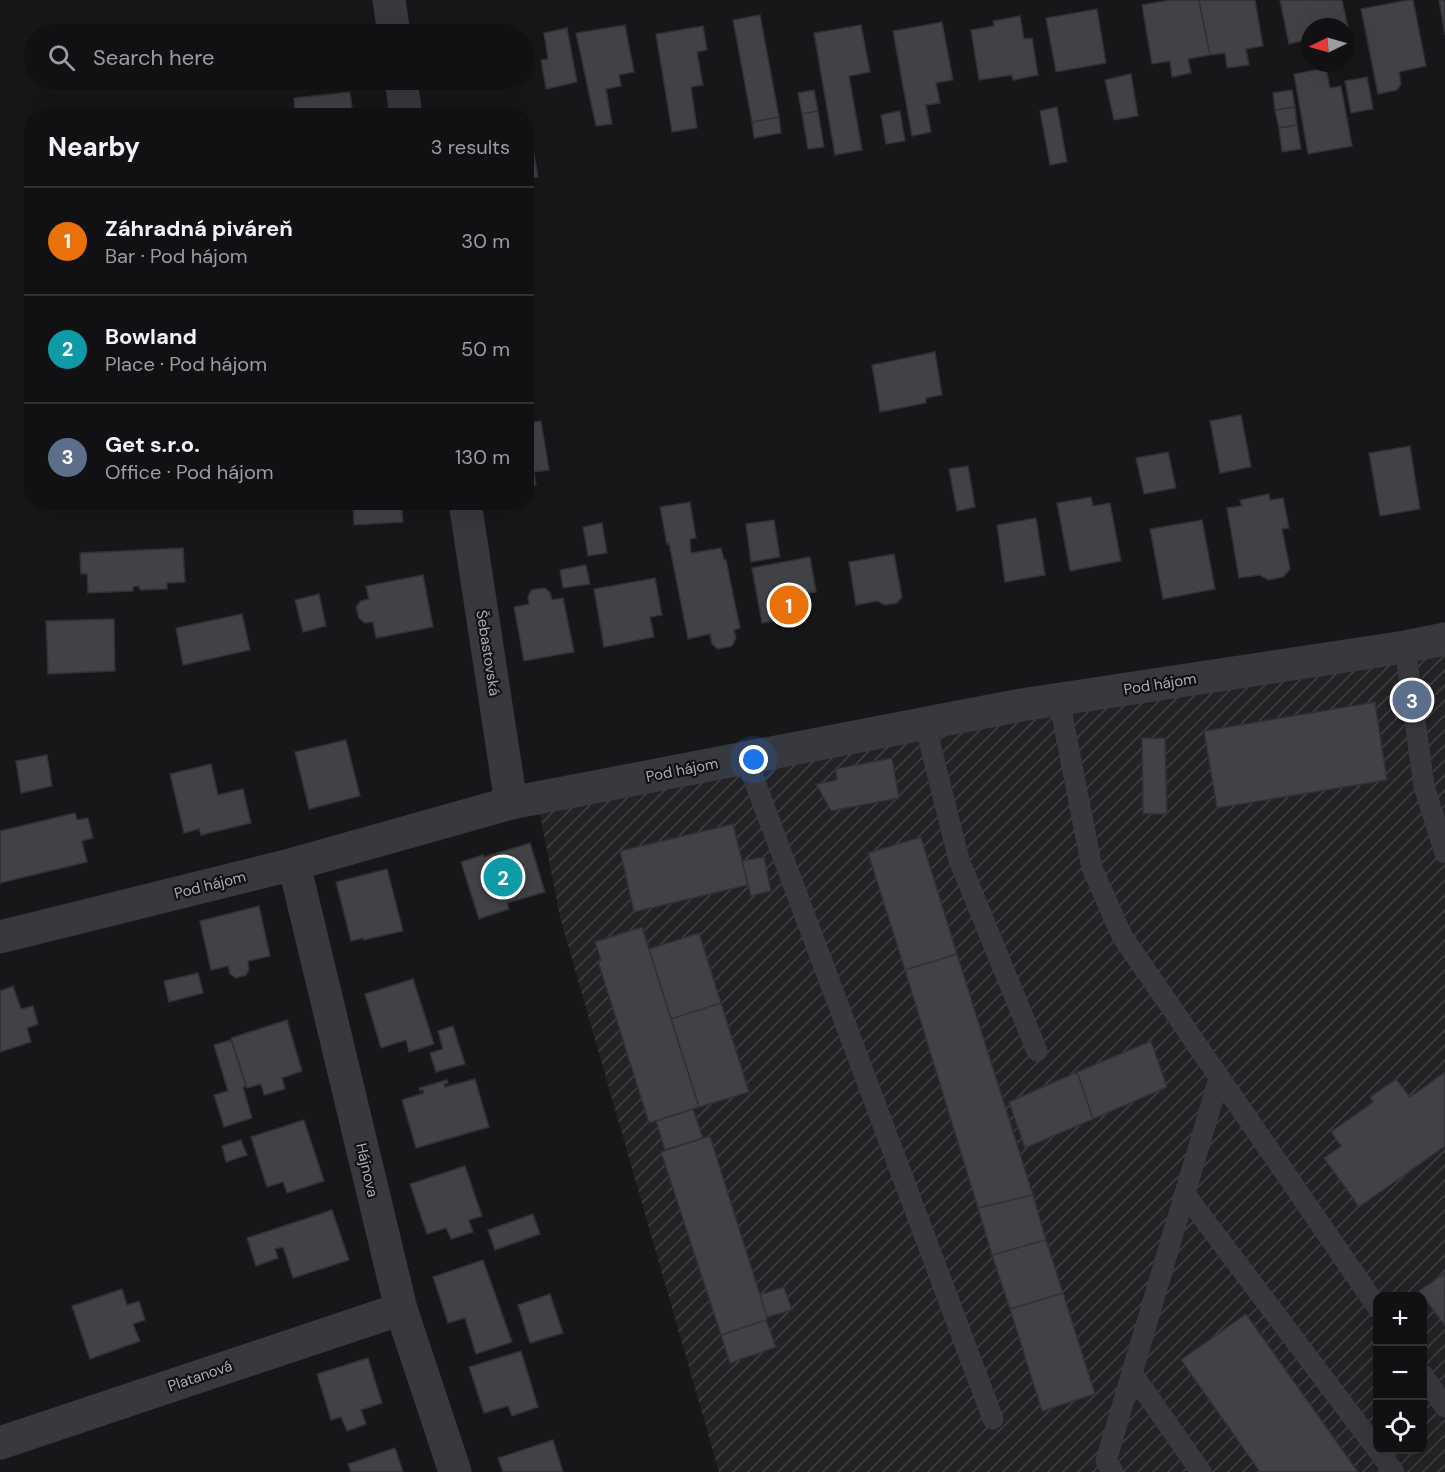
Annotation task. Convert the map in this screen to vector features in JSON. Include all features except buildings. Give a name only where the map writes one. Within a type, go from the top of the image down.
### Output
[{"type":"street","points":[[389,0],[393,24]]},
{"type":"street","points":[[402,90],[405,108]]},
{"type":"street","name":"Šebastovská","points":[[466,510],[511,803]]},
{"type":"street","name":"Pod hájom","points":[[0,937],[294,864],[511,803],[1021,705],[1445,639]]},
{"type":"street","name":"Hájnova","points":[[294,864],[401,1309],[455,1472]]},
{"type":"street","name":"Platanová","points":[[0,1443],[401,1309]]},
{"type":"lane","points":[[1405,646],[1424,786],[1445,854]]},
{"type":"lane","points":[[1059,699],[1092,868],[1122,936],[1373,1302]]},
{"type":"lane","points":[[925,723],[959,860],[1038,1051]]},
{"type":"lane","points":[[746,758],[993,1419]]},
{"type":"lane","points":[[1113,1472],[1106,1461],[1219,1078]]},
{"type":"lane","points":[[1185,1194],[1394,1472]]},
{"type":"lane","points":[[1132,1373],[1201,1472]]},
{"type":"lane","points":[[1427,1381],[1445,1407]]},
{"type":"shaded area","points":[[1445,625],[1445,1472],[719,1472],[560,917],[537,799]]},
{"type":"place","name":"Záhradná piváreň","points":[[789,605]]},
{"type":"place","name":"Get s.r.o.","points":[[1412,700]]},
{"type":"place","name":"Bowland","points":[[503,877]]}]
